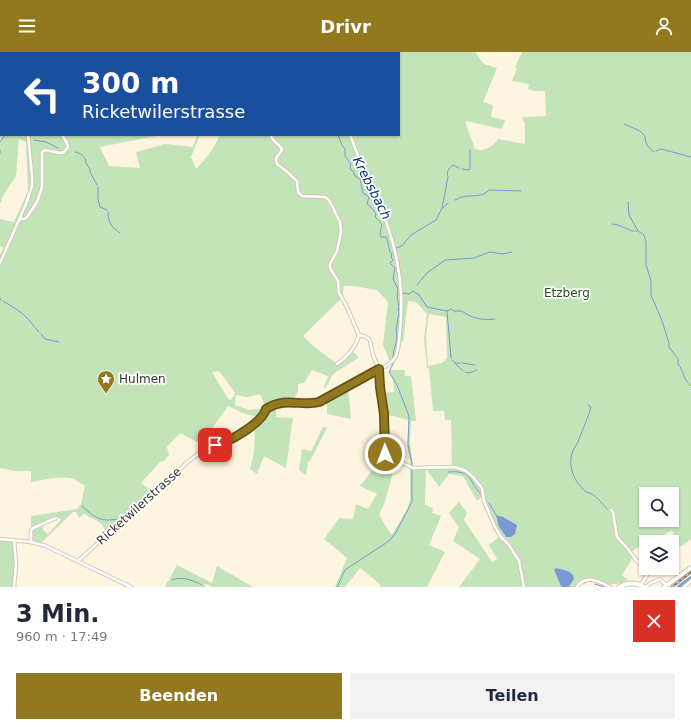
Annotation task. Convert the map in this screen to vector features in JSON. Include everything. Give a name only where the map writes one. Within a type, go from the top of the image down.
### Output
[{"type":"main road","points":[[665,586],[691,568]]},
{"type":"main road","points":[[619,587],[632,583],[644,586]]},
{"type":"street","points":[[0,263],[20,219],[32,186],[28,136]]},
{"type":"street","points":[[20,219],[24,220],[27,217],[40,195],[42,187],[42,152],[45,150],[60,153],[64,152],[68,147],[63,136]]},
{"type":"street","points":[[271,136],[274,142],[281,147],[282,150],[276,158],[277,164],[297,181],[298,192],[302,196],[325,197],[340,222],[341,232],[337,251],[330,264],[330,268],[338,281],[339,292],[359,335],[357,343],[351,351],[337,364]]},
{"type":"street","name":"Ricketwilerstrasse","points":[[78,561],[189,461],[208,446],[221,444],[232,439],[261,418],[265,414],[266,409],[276,404],[283,402],[311,404],[319,402],[379,369],[390,362],[396,355],[402,296],[395,248],[385,219],[350,136]]},
{"type":"street","points":[[359,335],[370,340],[373,355],[379,369],[384,414],[385,454],[411,467],[455,468],[468,472],[480,484],[483,491],[484,501],[495,527],[519,561],[524,587]]},
{"type":"street","points":[[611,510],[613,512],[617,537],[641,564],[647,575],[644,586]]},
{"type":"street","points":[[30,542],[32,528],[56,518]]},
{"type":"street","points":[[0,539],[30,542],[46,546],[130,587]]},
{"type":"street","points":[[14,540],[16,564],[14,587]]},
{"type":"street","points":[[576,587],[582,581],[589,579],[610,587]]},
{"type":"street","points":[[644,586],[660,579],[665,586]]},
{"type":"street","points":[[684,587],[691,581]]},
{"type":"shaded area","points":[[691,568],[691,576],[675,587],[669,587]]},
{"type":"green space","name":"Etzberg","points":[[400,52],[475,52],[484,64],[497,68],[483,102],[493,105],[491,117],[505,120],[502,129],[466,121],[475,149],[485,149],[494,144],[498,139],[525,144],[525,123],[522,117],[546,116],[545,91],[534,91],[528,89],[529,84],[512,81],[517,68],[515,67],[522,52],[691,52],[691,539],[680,547],[679,535],[674,535],[672,531],[663,535],[639,535],[639,547],[631,552],[633,557],[622,575],[628,580],[619,584],[604,583],[589,579],[577,587],[569,587],[572,584],[554,570],[563,587],[459,587],[480,559],[453,541],[459,527],[449,513],[459,502],[467,513],[464,520],[492,562],[497,559],[489,545],[500,536],[491,520],[483,495],[477,501],[463,476],[449,474],[439,487],[426,469],[425,505],[433,508],[432,513],[441,516],[429,545],[445,552],[427,587],[379,587],[381,585],[360,568],[345,587],[335,587],[347,558],[324,539],[339,518],[353,519],[356,504],[368,509],[377,494],[360,486],[385,454],[396,460],[385,502],[379,515],[392,535],[407,509],[410,499],[410,463],[407,444],[409,420],[384,414],[381,393],[394,392],[393,379],[389,372],[390,370],[405,370],[405,376],[411,376],[416,421],[411,421],[410,442],[413,468],[452,467],[451,420],[445,420],[444,411],[433,411],[429,368],[427,368],[424,339],[427,314],[417,303],[408,301],[403,342],[399,341],[396,355],[390,362],[383,345],[388,302],[377,290],[344,286],[342,298],[303,336],[337,364],[351,351],[357,355],[358,358],[333,374],[325,389],[324,387],[328,376],[312,370],[304,383],[298,384],[298,391],[293,402],[276,404],[276,417],[293,418],[286,468],[264,456],[257,474],[250,469],[254,448],[254,426],[240,439],[220,451],[215,445],[226,442],[260,418],[245,414],[228,406],[201,444],[180,433],[167,447],[169,455],[164,461],[160,462],[141,483],[153,492],[107,534],[103,526],[97,521],[84,514],[79,518],[76,512],[73,512],[40,544],[31,542],[31,516],[77,509],[81,504],[85,485],[69,478],[52,478],[31,482],[31,471],[15,471],[0,468],[0,255],[3,248],[0,246],[0,219],[14,222],[28,191],[26,142],[19,139],[16,176],[3,196],[0,204],[0,136],[156,136],[100,147],[109,166],[140,168],[136,152],[165,144],[193,147],[197,136],[200,136],[191,157],[196,169],[213,148],[219,136],[400,136]],"holes":[[[429,314],[446,317],[447,358],[442,363],[428,366],[426,336]],[[219,371],[235,393],[232,399],[229,400],[212,372]],[[260,394],[266,408],[249,410],[235,405],[236,395],[247,397]],[[497,515],[514,523],[515,534],[511,536],[504,535]],[[57,516],[61,520],[48,534],[43,530],[43,523],[52,520]]]},
{"type":"green space","points":[[363,375],[364,378],[348,387],[351,419],[327,414],[327,406],[324,400],[329,398],[328,395]]},
{"type":"green space","points":[[323,427],[327,428],[310,461],[308,461],[306,475],[299,470],[302,449],[311,451]]},
{"type":"green space","points":[[0,539],[14,540],[16,556],[14,587],[0,587]]},
{"type":"green space","points":[[177,565],[212,583],[217,566],[253,587],[211,587],[205,584],[205,587],[165,587]]},
{"type":"water","points":[[496,515],[503,517],[517,525],[515,534],[511,537],[506,537],[499,527]]},
{"type":"water","points":[[556,568],[568,571],[573,575],[574,579],[569,587],[561,586],[554,570]]},
{"type":"waterway","points":[[624,124],[640,131],[645,136],[647,145],[654,152]]},
{"type":"waterway","points":[[0,142],[4,136]]},
{"type":"waterway","name":"Krebsbach","points":[[337,587],[345,570],[389,541],[395,534],[412,502],[412,463],[408,445],[409,416],[397,385],[389,372],[394,362],[393,354],[397,338],[396,330],[399,312],[397,296],[398,289],[393,279],[395,268],[390,263],[393,260],[387,239],[386,237],[381,237],[380,235],[381,224],[375,217],[376,214],[367,204],[369,197],[363,193],[360,179],[355,176],[351,170],[351,164],[345,156],[345,149],[338,136]]},
{"type":"waterway","points":[[34,140],[46,142],[58,148]]},
{"type":"waterway","points":[[656,151],[661,149],[691,157]]},
{"type":"waterway","points":[[462,169],[469,170],[470,168],[470,150]]},
{"type":"waterway","points":[[75,152],[84,157],[97,185]]},
{"type":"waterway","points":[[396,248],[402,246],[411,235],[436,220],[442,208],[448,170],[453,165],[459,168]]},
{"type":"waterway","points":[[98,187],[100,207],[107,210]]},
{"type":"waterway","points":[[455,200],[465,196],[482,195],[489,190],[521,191]]},
{"type":"waterway","points":[[628,202],[629,215],[638,231],[644,235],[646,242],[646,265],[651,281],[651,295],[662,321],[669,347],[678,359],[678,364],[686,381],[691,386]]},
{"type":"waterway","points":[[443,208],[448,203]]},
{"type":"waterway","points":[[108,212],[111,224],[114,229],[120,233]]},
{"type":"waterway","points":[[612,224],[619,225],[632,231],[637,231]]},
{"type":"waterway","points":[[417,285],[427,273],[445,260],[474,258],[490,252],[502,254],[512,252]]},
{"type":"waterway","points":[[403,293],[409,294],[413,291],[419,295],[427,307],[447,311],[451,358]]},
{"type":"waterway","points":[[3,301],[23,314],[39,332]]},
{"type":"waterway","points":[[447,311],[451,309],[454,311],[462,311],[477,318],[486,320],[495,319]]},
{"type":"waterway","points":[[41,334],[45,339],[59,342]]},
{"type":"waterway","points":[[452,360],[463,371]]},
{"type":"waterway","points":[[455,363],[460,363]]},
{"type":"waterway","points":[[462,363],[475,365]]},
{"type":"waterway","points":[[465,372],[469,373],[477,370]]},
{"type":"waterway","points":[[323,399],[361,377]]},
{"type":"waterway","points":[[588,405],[591,407],[571,456],[571,468],[575,479],[582,488],[586,492],[595,496],[607,509]]},
{"type":"waterway","points":[[448,472],[461,472],[465,474],[481,494]]},
{"type":"waterway","points":[[489,503],[496,515]]},
{"type":"waterway","points":[[82,506],[100,519],[121,520]]},
{"type":"waterway","points":[[172,580],[179,578],[187,579],[202,585]]},
{"type":"waterway","points":[[679,587],[691,578]]},
{"type":"waterway","points":[[595,584],[604,587]]},
{"type":"railway","points":[[672,587],[691,572]]},
{"type":"place","name":"Hulmen","points":[[106,394]]},
{"type":"route","points":[[215,445],[226,442],[238,435],[261,418],[265,414],[266,409],[270,406],[283,402],[313,404],[319,402],[379,369],[384,414],[385,454]]}]
